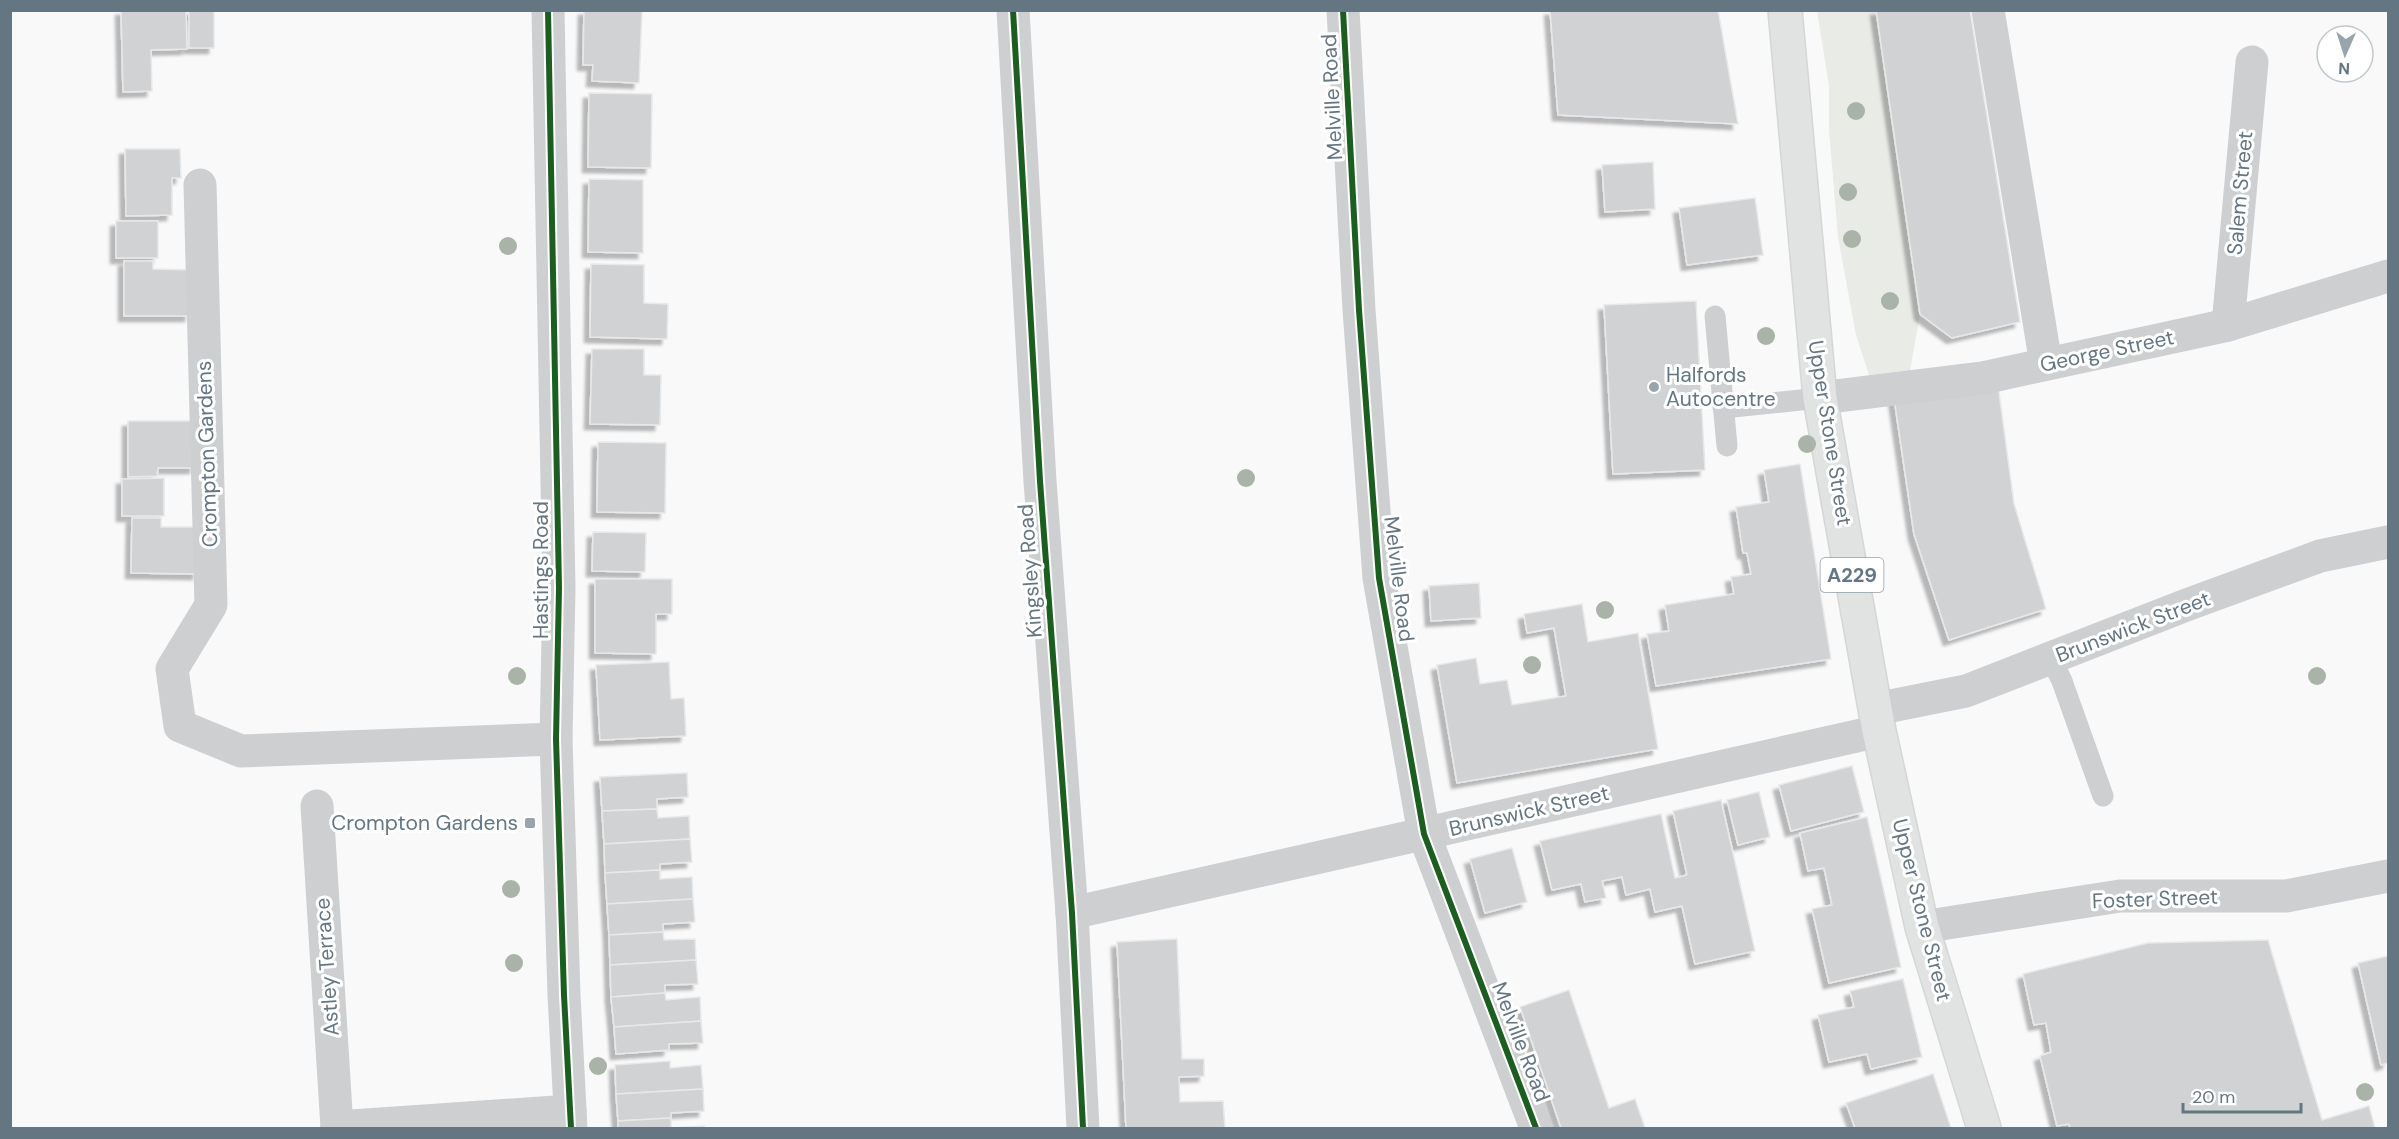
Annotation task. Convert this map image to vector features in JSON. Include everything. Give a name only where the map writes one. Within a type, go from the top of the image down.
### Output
[{"type":"highway","name":"Upper Stone Street","points":[[1785,10],[1820,398],[1878,720],[1922,927],[1984,1128]]},
{"type":"street","name":"Hastings Road","points":[[548,10],[559,588],[556,739],[563,983],[571,1120]]},
{"type":"street","name":"Kingsley Road","points":[[1013,10],[1040,481],[1072,913],[1083,1128]]},
{"type":"street","name":"Melville Road","points":[[1343,10],[1359,310],[1379,578],[1424,834],[1536,1128]]},
{"type":"street","points":[[1988,10],[2046,364]]},
{"type":"street","name":"Salem Street","points":[[2228,325],[2252,62]]},
{"type":"street","name":"Crompton Gardens","points":[[200,185],[211,605],[172,669],[180,726],[242,751],[556,739]]},
{"type":"street","name":"George Street","points":[[1820,398],[1983,378],[2228,325],[2388,276]]},
{"type":"street","name":"Brunswick Street","points":[[1072,913],[1424,834],[1878,720],[1966,691],[2189,604],[2320,556],[2388,542]]},
{"type":"street","name":"Astley Terrace","points":[[317,806],[337,1128],[571,1120]]},
{"type":"street","name":"Foster Street","points":[[1922,927],[2120,896],[2286,896],[2388,876]]},
{"type":"lane","points":[[1716,316],[1726,446]]},
{"type":"lane","points":[[1723,408],[1820,398]]},
{"type":"lane","points":[[2051,659],[2062,681],[2103,796]]},
{"type":"shaded area","points":[[1817,11],[1876,11],[1920,314],[1910,371],[1870,378],[1856,335],[1838,237],[1829,130],[1829,86]]},
{"type":"building","points":[[121,10],[186,10],[187,49],[151,50],[152,91],[123,92]]},
{"type":"building","points":[[189,10],[214,11],[214,48],[189,48]]},
{"type":"building","points":[[584,10],[642,11],[639,83],[592,81],[593,65],[583,65]]},
{"type":"building","points":[[1550,10],[1718,10],[1738,124],[1558,115]]},
{"type":"building","points":[[1876,10],[1970,10],[2020,322],[1952,338],[1920,314]]},
{"type":"building","points":[[589,93],[652,94],[651,168],[588,167]]},
{"type":"building","points":[[125,149],[180,149],[181,178],[172,178],[172,215],[126,216]]},
{"type":"building","points":[[1653,162],[1655,209],[1605,212],[1602,165]]},
{"type":"building","points":[[589,179],[643,180],[643,253],[588,252]]},
{"type":"building","points":[[1755,198],[1763,255],[1687,265],[1679,208]]},
{"type":"building","points":[[116,221],[158,221],[158,258],[116,258]]},
{"type":"building","points":[[124,261],[153,261],[153,269],[190,270],[190,316],[124,316]]},
{"type":"building","points":[[591,264],[644,265],[644,303],[668,304],[667,339],[590,337]]},
{"type":"building","name":"Halfords Autocentre","points":[[1696,301],[1705,470],[1613,474],[1604,305]]},
{"type":"building","points":[[592,349],[644,349],[644,375],[661,375],[660,425],[590,424]]},
{"type":"building","points":[[1998,385],[2014,504],[2046,609],[1949,640],[1914,534],[1894,398]]},
{"type":"building","points":[[128,421],[195,421],[195,468],[158,468],[157,476],[128,477]]},
{"type":"building","points":[[598,442],[666,443],[665,513],[597,512]]},
{"type":"building","points":[[1800,464],[1831,659],[1656,686],[1647,634],[1669,631],[1665,605],[1734,594],[1731,577],[1751,574],[1747,553],[1743,553],[1736,507],[1769,502],[1764,470]]},
{"type":"building","points":[[164,478],[164,516],[122,516],[122,479]]},
{"type":"building","points":[[132,518],[161,518],[161,527],[198,527],[198,574],[131,573]]},
{"type":"building","points":[[593,532],[646,533],[645,572],[592,571]]},
{"type":"building","points":[[595,579],[672,579],[672,614],[656,614],[656,654],[595,653]]},
{"type":"building","points":[[1479,583],[1481,618],[1431,621],[1429,586]]},
{"type":"building","points":[[1582,604],[1588,642],[1638,633],[1658,749],[1457,783],[1437,665],[1476,658],[1480,684],[1507,680],[1512,705],[1566,696],[1554,628],[1527,633],[1524,614]]},
{"type":"building","points":[[669,662],[671,699],[684,698],[686,736],[600,740],[596,665]]},
{"type":"building","points":[[1852,766],[1864,812],[1791,831],[1779,785]]},
{"type":"building","points":[[687,773],[688,797],[657,799],[657,809],[602,811],[600,777]]},
{"type":"building","points":[[1759,792],[1770,837],[1738,845],[1727,800]]},
{"type":"building","points":[[1721,800],[1755,951],[1695,964],[1682,906],[1655,912],[1650,889],[1626,895],[1622,877],[1602,881],[1606,898],[1585,902],[1581,884],[1552,890],[1540,841],[1661,814],[1675,878],[1687,875],[1673,811]]},
{"type":"building","points":[[657,809],[658,818],[689,816],[690,839],[604,844],[602,811]]},
{"type":"building","points":[[1867,817],[1901,967],[1829,983],[1812,909],[1832,905],[1824,868],[1808,871],[1800,833]]},
{"type":"building","points":[[690,839],[692,862],[660,864],[660,870],[605,873],[604,844]]},
{"type":"building","points":[[1512,848],[1527,902],[1485,913],[1470,859]]},
{"type":"building","points":[[660,870],[660,879],[692,877],[693,899],[607,904],[605,873]]},
{"type":"building","points":[[693,899],[695,922],[663,924],[663,932],[609,935],[607,904]]},
{"type":"building","points":[[663,932],[664,940],[695,939],[696,960],[610,965],[609,935]]},
{"type":"building","points":[[1177,939],[1182,1059],[1204,1059],[1204,1076],[1179,1077],[1180,1102],[1223,1101],[1225,1128],[1126,1128],[1117,942]]},
{"type":"building","points":[[2268,940],[2322,1120],[2369,1106],[2375,1128],[2070,1128],[2069,1124],[2057,1126],[2040,1056],[2051,1052],[2046,1023],[2034,1025],[2023,974],[2148,943]]},
{"type":"building","points":[[2388,956],[2388,1063],[2381,1065],[2358,963]]},
{"type":"building","points":[[696,960],[698,984],[665,985],[665,993],[611,997],[610,965]]},
{"type":"building","points":[[1903,979],[1922,1057],[1871,1069],[1867,1054],[1829,1062],[1818,1015],[1854,1007],[1850,991]]},
{"type":"building","points":[[1569,990],[1609,1108],[1635,1099],[1645,1128],[1561,1128],[1520,1007]]},
{"type":"building","points":[[665,993],[666,1000],[700,997],[701,1021],[614,1027],[611,997]]},
{"type":"building","points":[[701,1021],[703,1043],[669,1044],[669,1050],[616,1054],[614,1027]]},
{"type":"building","points":[[670,1061],[670,1068],[701,1065],[703,1089],[616,1094],[615,1065]]},
{"type":"building","points":[[1933,1074],[1951,1128],[1855,1128],[1846,1103]]},
{"type":"building","points":[[703,1089],[704,1111],[671,1113],[671,1118],[618,1121],[616,1094]]},
{"type":"building","points":[[671,1118],[671,1128],[618,1128],[618,1121]]},
{"type":"building","points":[[704,1126],[704,1128],[671,1128]]},
{"type":"cycle path","points":[[548,10],[559,588],[556,739],[564,995],[571,1128]]},
{"type":"cycle path","points":[[1013,10],[1040,481],[1072,913],[1083,1128]]},
{"type":"cycle path","points":[[1343,10],[1359,310],[1379,578],[1424,834],[1536,1128]]},
{"type":"place","name":"Halfords Autocentre","points":[[1654,387]]},
{"type":"place","name":"Crompton Gardens","points":[[530,823]]}]
